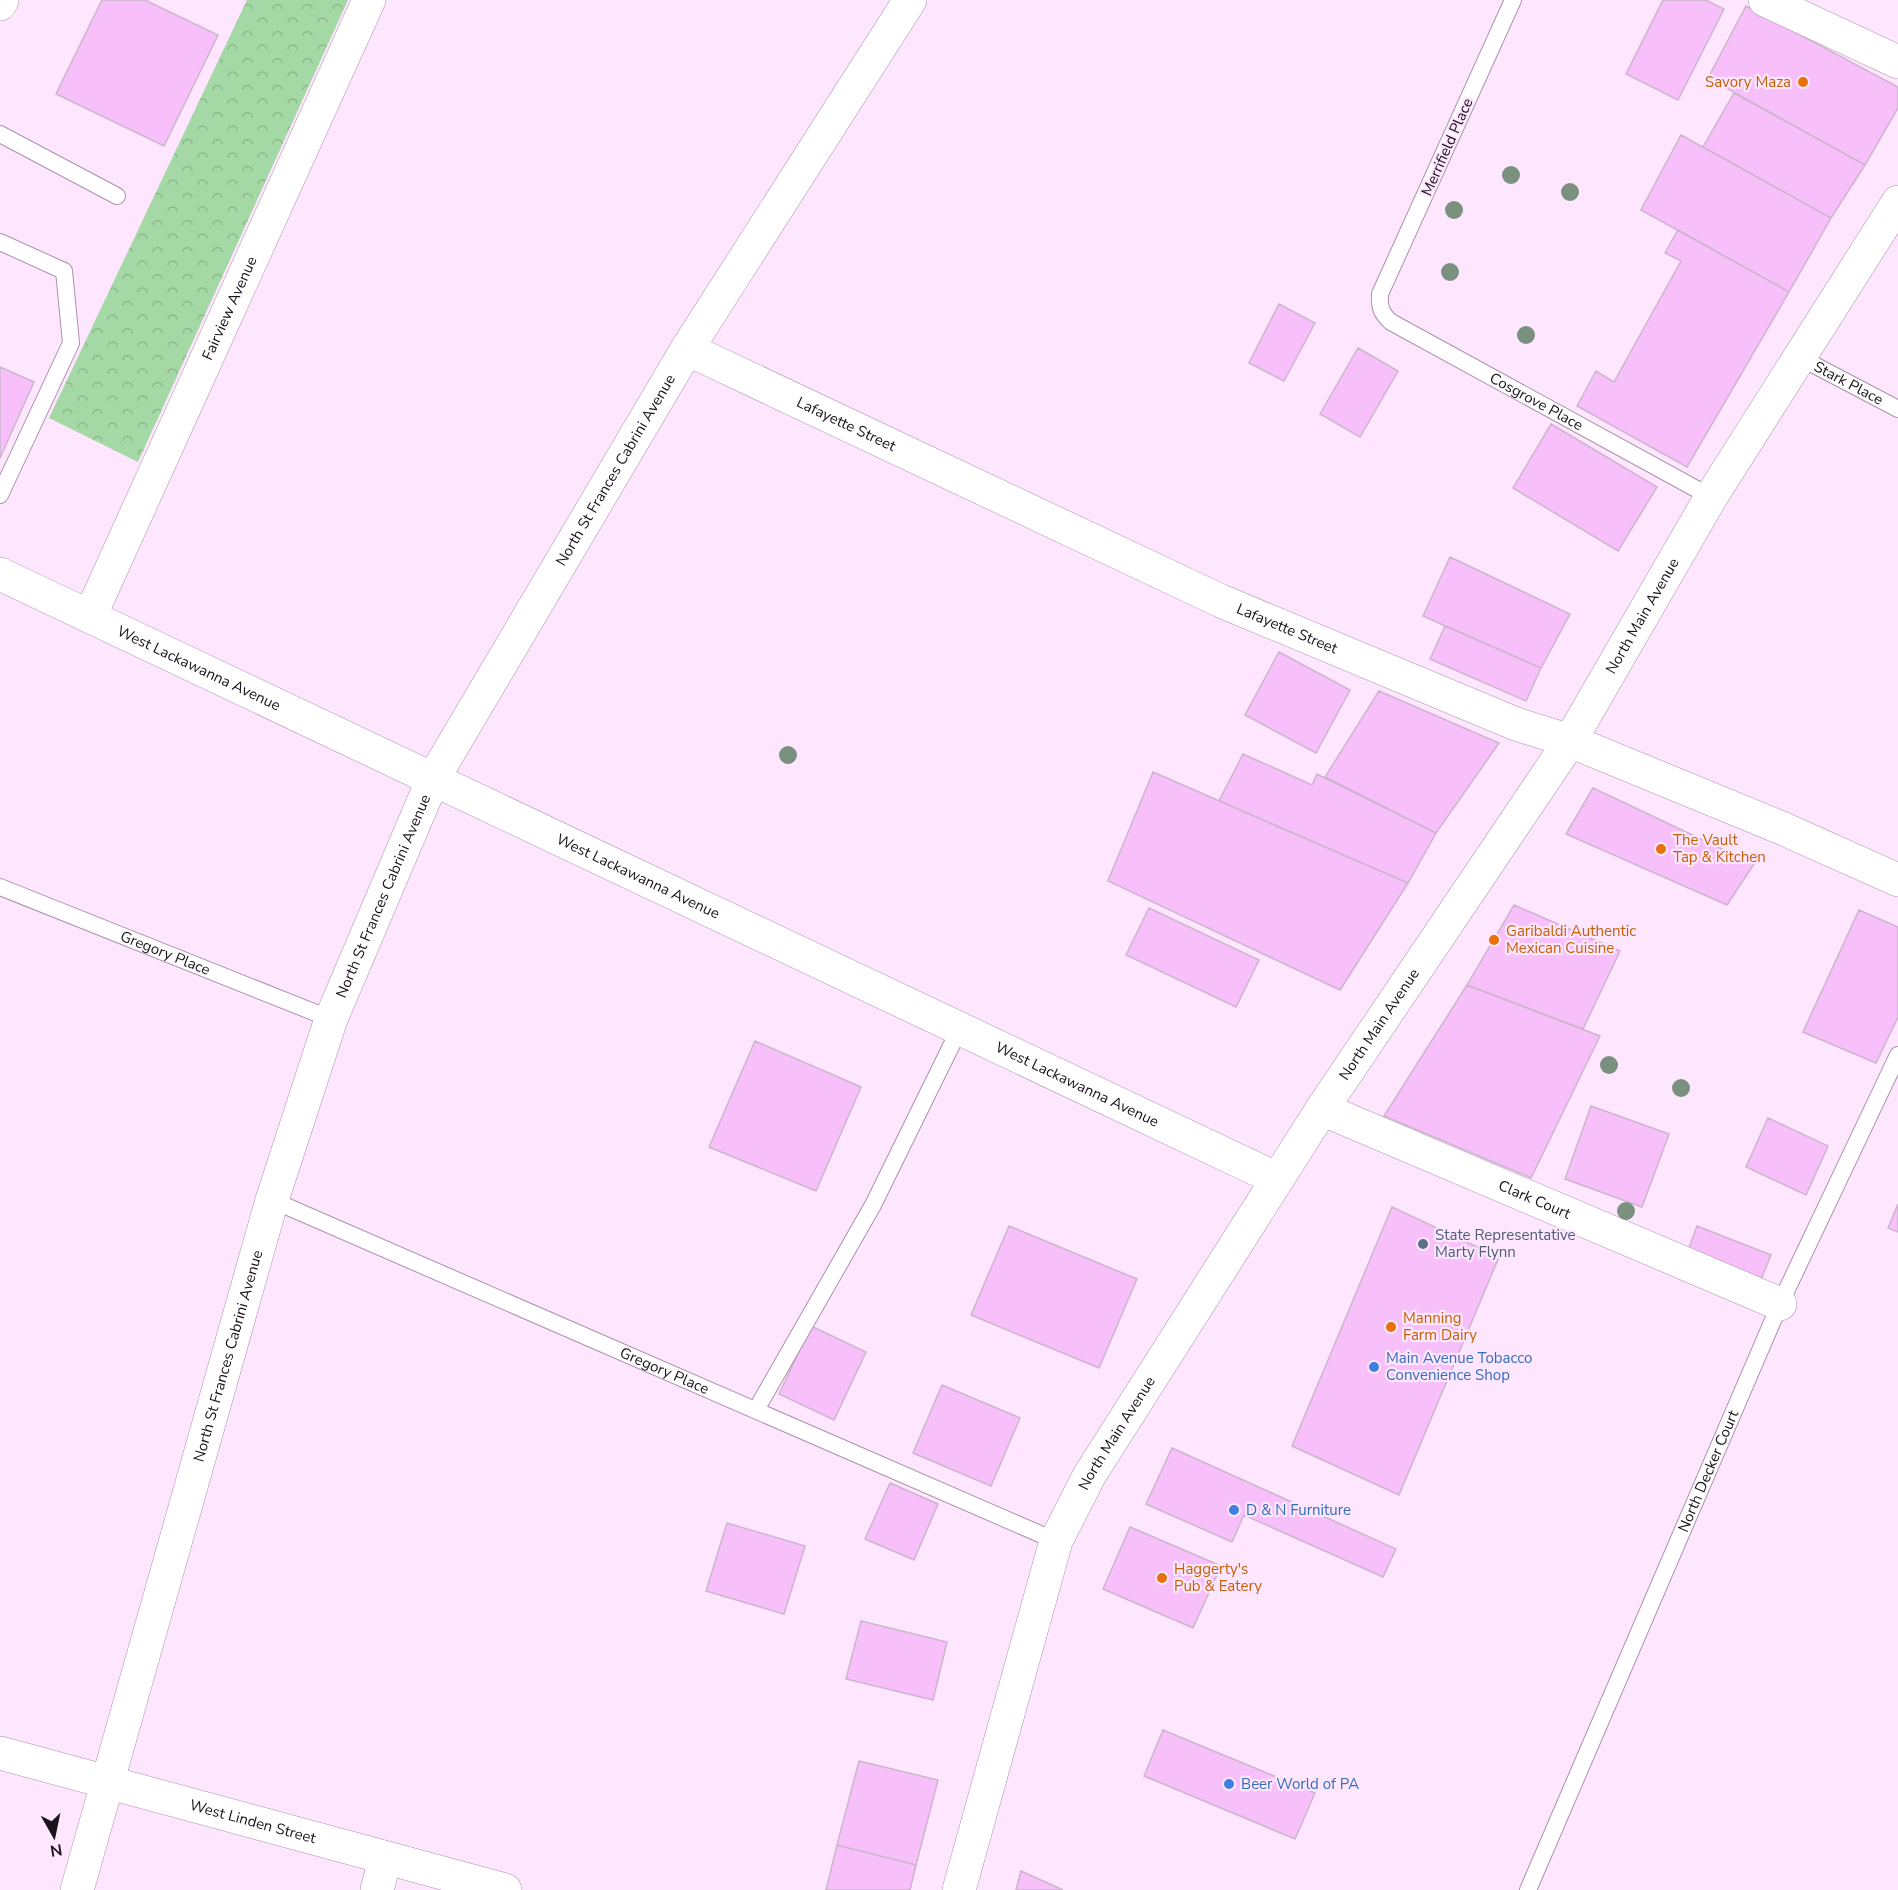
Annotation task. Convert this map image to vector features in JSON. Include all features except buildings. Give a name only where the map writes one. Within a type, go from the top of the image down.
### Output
[{"type":"street","name":"Fairview Avenue","points":[[90,616],[369,0]]},
{"type":"street","name":"North St Frances Cabrini Avenue","points":[[77,1890],[272,1200],[331,1019],[433,778],[687,349],[910,0]]},
{"type":"street","points":[[1765,0],[1898,63]]},
{"type":"street","name":"North Main Avenue","points":[[959,1890],[1056,1541],[1089,1476],[1322,1109],[1570,741],[1711,497],[1898,202]]},
{"type":"street","name":"Lafayette Street","points":[[687,349],[1221,601],[1516,724],[1570,741],[1784,829],[1898,880]]},
{"type":"street","name":"West Lackawanna Avenue","points":[[0,574],[1277,1179]]},
{"type":"street","name":"Clark Court","points":[[1322,1109],[1780,1304]]},
{"type":"street","name":"West Linden Street","points":[[0,1753],[107,1784],[505,1890]]},
{"type":"street","points":[[377,1890],[385,1859]]},
{"type":"lane","name":"Merrifield Place","points":[[1380,294],[1513,0]]},
{"type":"lane","points":[[0,134],[117,196]]},
{"type":"lane","points":[[0,242],[64,270],[71,343],[0,495]]},
{"type":"lane","name":"Cosgrove Place","points":[[1380,294],[1380,305],[1384,315],[1391,322],[1711,497]]},
{"type":"lane","name":"Stark Place","points":[[1799,357],[1898,409]]},
{"type":"lane","name":"Gregory Place","points":[[0,887],[331,1019]]},
{"type":"lane","points":[[756,1410],[873,1205],[959,1030]]},
{"type":"lane","name":"North Decker Court","points":[[1528,1890],[1780,1304],[1898,1055]]},
{"type":"lane","name":"Gregory Place","points":[[272,1200],[1056,1541]]},
{"type":"green space","points":[[247,0],[348,0],[138,462],[49,418]]},
{"type":"place","name":"Savory Maza","points":[[1803,82]]},
{"type":"place","name":"The Vault Tap & Kitchen","points":[[1661,849]]},
{"type":"place","name":"Garibaldi Authentic Mexican Cuisine","points":[[1494,940]]},
{"type":"place","name":"State Representative Marty Flynn","points":[[1423,1244]]},
{"type":"place","name":"Manning Farm Dairy","points":[[1391,1327]]},
{"type":"place","name":"Main Avenue Tobacco Convenience Shop","points":[[1374,1367]]},
{"type":"place","name":"D & N Furniture","points":[[1234,1510]]},
{"type":"place","name":"Haggerty's Pub & Eatery","points":[[1162,1578]]},
{"type":"place","name":"Beer World of PA","points":[[1229,1784]]}]
